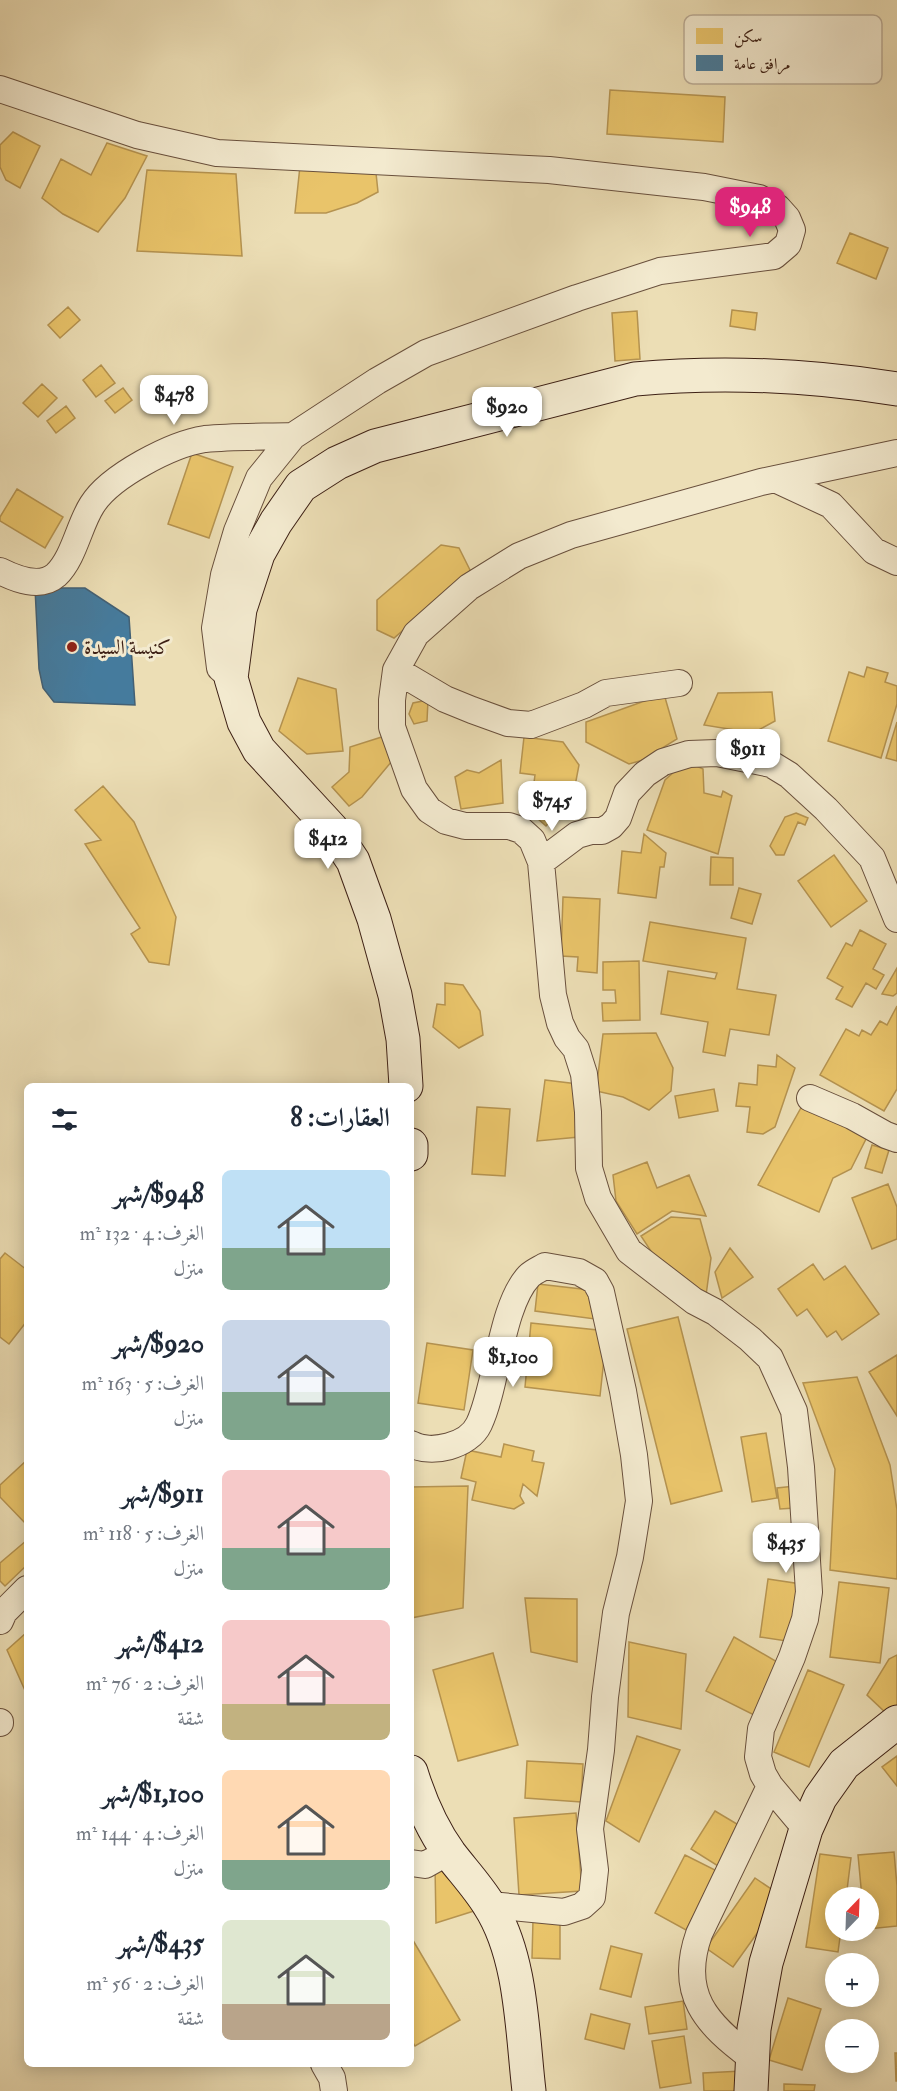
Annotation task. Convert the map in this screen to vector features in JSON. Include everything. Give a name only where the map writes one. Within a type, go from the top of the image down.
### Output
[{"type":"main road","points":[[406,1083],[403,1039],[395,995],[374,919],[353,861],[331,828],[259,750],[244,722],[231,678],[240,609],[258,554],[276,522],[302,486],[336,462],[375,446],[635,379],[678,375],[759,375],[840,380],[897,389]]},
{"type":"main road","points":[[751,2091],[754,2029],[766,1964],[806,1829],[820,1798],[844,1764],[897,1722]]},
{"type":"main road","points":[[414,1782],[421,1804],[448,1852],[490,1905],[508,1945],[518,1993],[529,2091]]},
{"type":"street","points":[[0,89],[137,135],[217,153],[549,170],[704,187],[759,198],[778,208],[787,218],[792,230],[788,244],[774,256],[660,271],[577,298],[426,353],[377,381],[293,436],[260,478],[237,531],[224,575],[215,628],[220,668],[231,678]]},
{"type":"street","points":[[0,571],[26,582],[44,581],[56,575],[67,558],[92,504],[108,486],[125,473],[159,454],[204,440],[293,436]]},
{"type":"street","points":[[806,1829],[770,1786],[763,1774],[758,1757],[761,1729],[792,1657],[805,1619],[809,1592],[801,1467],[794,1411],[770,1358],[715,1312],[693,1301],[629,1251],[598,1198],[589,1168],[588,1112],[584,1074],[576,1049],[567,1038],[560,1023],[553,995],[544,876],[532,840],[521,830],[509,826],[465,826],[446,821],[429,810],[414,789],[392,727],[392,700],[396,670],[416,634],[469,587],[519,556],[571,535],[774,479],[897,453]]},
{"type":"street","points":[[774,479],[831,506],[874,551],[897,562]]},
{"type":"street","points":[[396,670],[445,699],[508,723],[531,725],[584,705],[606,693],[679,683]]},
{"type":"street","points":[[541,862],[577,835],[602,831],[611,826],[618,818],[627,793],[645,774],[663,762],[689,754],[717,753],[771,764],[796,782],[826,809],[872,858],[897,919]]},
{"type":"street","points":[[810,1098],[852,1116],[886,1136],[897,1139]]},
{"type":"street","points":[[414,1446],[419,1448],[448,1448],[462,1442],[479,1426],[516,1297],[529,1276],[545,1266],[579,1272],[595,1281],[601,1292],[618,1369],[634,1455],[639,1501],[630,1557],[616,1613],[605,1697],[601,1750],[590,1829],[595,1870],[594,1886],[592,1897],[582,1906],[564,1912],[490,1905]]},
{"type":"street","points":[[0,1621],[4,1612],[24,1593]]},
{"type":"street","points":[[752,2058],[730,2042],[711,2021],[694,1995],[691,1962],[699,1934],[770,1786]]},
{"type":"street","points":[[414,1863],[425,1865],[448,1852]]},
{"type":"street","points":[[326,2067],[332,2078],[334,2091]]},
{"type":"building: سكن","points":[[610,90],[725,97],[723,142],[607,134]]},
{"type":"building: سكن","points":[[13,132],[40,146],[20,188],[6,180],[0,167],[0,145]]},
{"type":"building: سكن","points":[[107,143],[147,156],[125,198],[98,232],[63,214],[42,198],[61,159],[91,175]]},
{"type":"building: سكن","points":[[300,166],[376,173],[378,192],[357,203],[326,213],[295,213]]},
{"type":"building: سكن","points":[[147,170],[236,174],[242,256],[137,251]]},
{"type":"building: سكن","points":[[850,233],[888,248],[876,279],[837,263]]},
{"type":"building: سكن","points":[[68,307],[80,320],[60,338],[48,325]]},
{"type":"building: سكن","points":[[732,310],[757,313],[755,330],[730,326]]},
{"type":"building: سكن","points":[[637,311],[640,359],[615,361],[612,313]]},
{"type":"building: سكن","points":[[101,365],[115,383],[96,397],[83,380]]},
{"type":"building: سكن","points":[[42,384],[57,398],[38,417],[23,403]]},
{"type":"building: سكن","points":[[123,388],[132,400],[115,413],[105,401]]},
{"type":"building: سكن","points":[[66,406],[75,418],[56,433],[47,421]]},
{"type":"building: سكن","points":[[192,453],[233,467],[209,538],[168,524]]},
{"type":"building: سكن","points":[[17,489],[63,517],[45,548],[0,521],[0,517]]},
{"type":"building: سكن","points":[[441,545],[459,548],[471,572],[394,638],[377,630],[377,600]]},
{"type":"building: سكن","points":[[867,667],[888,673],[885,682],[897,686],[897,704],[881,758],[828,741],[849,672],[864,677]]},
{"type":"building: سكن","points":[[298,678],[336,689],[343,751],[307,754],[279,731]]},
{"type":"building: سكن","points":[[772,692],[775,721],[753,733],[704,725],[718,693]]},
{"type":"building: سكن","points":[[664,694],[677,739],[643,760],[629,764],[586,742],[586,722]]},
{"type":"building: سكن","points":[[428,700],[427,721],[414,724],[409,714],[413,703]]},
{"type":"building: سكن","points":[[897,722],[897,761],[886,758]]},
{"type":"building: سكن","points":[[388,735],[397,755],[362,797],[349,806],[332,787],[349,772],[350,747]]},
{"type":"building: سكن","points":[[524,737],[563,742],[579,765],[575,786],[566,784],[561,809],[546,826],[530,812],[535,775],[520,773]]},
{"type":"building: سكن","points":[[501,760],[503,803],[461,809],[455,777],[467,770],[479,773]]},
{"type":"building: سكن","points":[[686,761],[703,769],[704,793],[721,797],[723,791],[732,796],[718,854],[647,830],[665,780]]},
{"type":"building: سكن","points":[[103,786],[134,822],[176,917],[169,965],[149,962],[131,934],[140,928],[85,844],[101,840],[75,810]]},
{"type":"building: سكن","points":[[796,813],[808,818],[805,825],[798,822],[784,855],[776,855],[770,846],[785,817]]},
{"type":"building: سكن","points":[[644,834],[666,853],[664,867],[660,867],[656,898],[618,893],[622,851],[641,853]]},
{"type":"building: سكن","points":[[834,855],[867,901],[831,927],[798,881]]},
{"type":"building: سكن","points":[[711,857],[733,858],[733,885],[710,885]]},
{"type":"building: سكن","points":[[739,888],[761,894],[752,924],[731,918]]},
{"type":"building: سكن","points":[[563,897],[600,899],[597,973],[577,971],[578,957],[561,956]]},
{"type":"building: سكن","points":[[650,922],[746,938],[737,989],[776,995],[769,1035],[730,1029],[725,1056],[703,1052],[708,1022],[661,1014],[668,971],[715,979],[717,973],[643,961]]},
{"type":"building: سكن","points":[[860,930],[886,944],[873,969],[884,975],[876,989],[866,983],[852,1007],[836,999],[843,987],[827,978],[846,943],[852,946]]},
{"type":"building: سكن","points":[[639,961],[640,1020],[603,1021],[602,1003],[616,1003],[615,990],[603,990],[603,962]]},
{"type":"building: سكن","points":[[897,968],[897,993],[893,996],[882,994]]},
{"type":"building: سكن","points":[[445,983],[463,985],[480,1011],[483,1035],[459,1048],[433,1027],[437,1004],[445,1005]]},
{"type":"building: سكن","points":[[897,1006],[897,1089],[884,1111],[820,1075],[846,1029],[859,1036],[862,1030],[871,1035],[880,1021],[887,1025]]},
{"type":"building: سكن","points":[[656,1033],[673,1068],[671,1091],[649,1110],[623,1097],[596,1091],[603,1034]]},
{"type":"building: سكن","points":[[777,1055],[795,1068],[775,1127],[763,1134],[747,1132],[750,1107],[736,1106],[739,1083],[757,1085],[758,1065],[776,1067]]},
{"type":"building: سكن","points":[[545,1080],[578,1084],[579,1137],[537,1141]]},
{"type":"building: سكن","points":[[714,1089],[718,1111],[679,1118],[675,1096]]},
{"type":"building: سكن","points":[[807,1097],[868,1135],[851,1169],[833,1178],[819,1212],[758,1185]]},
{"type":"building: سكن","points":[[477,1107],[510,1109],[505,1176],[472,1174]]},
{"type":"building: سكن","points":[[872,1145],[889,1150],[882,1173],[865,1168]]},
{"type":"building: سكن","points":[[647,1162],[657,1188],[689,1175],[706,1216],[672,1211],[637,1234],[616,1201],[613,1175]]},
{"type":"building: سكن","points":[[888,1184],[897,1207],[897,1239],[872,1249],[852,1198]]},
{"type":"building: سكن","points":[[671,1217],[700,1219],[711,1258],[705,1303],[668,1277],[641,1236]]},
{"type":"building: سكن","points":[[730,1248],[753,1277],[722,1298],[715,1272]]},
{"type":"building: سكن","points":[[5,1253],[24,1268],[24,1325],[9,1344],[0,1337],[0,1259]]},
{"type":"building: سكن","points":[[813,1264],[824,1280],[845,1266],[879,1314],[842,1340],[836,1331],[827,1337],[807,1309],[797,1316],[778,1289]]},
{"type":"building: سكن","points":[[538,1284],[599,1291],[595,1319],[535,1311]]},
{"type":"building: سكن","points":[[678,1317],[722,1491],[671,1504],[627,1329]]},
{"type":"building: سكن","points":[[531,1323],[607,1331],[600,1396],[525,1387]]},
{"type":"building: سكن","points":[[427,1343],[473,1350],[464,1410],[418,1403]]},
{"type":"building: سكن","points":[[897,1355],[897,1416],[869,1372]]},
{"type":"building: سكن","points":[[857,1377],[890,1465],[897,1510],[897,1579],[830,1570],[835,1469],[803,1383]]},
{"type":"building: سكن","points":[[766,1433],[777,1498],[752,1502],[741,1437]]},
{"type":"building: سكن","points":[[504,1444],[534,1451],[532,1461],[544,1463],[537,1496],[523,1484],[520,1496],[524,1503],[514,1509],[472,1500],[476,1482],[461,1478],[467,1450],[501,1457]]},
{"type":"building: سكن","points":[[24,1463],[24,1522],[0,1497],[0,1485]]},
{"type":"building: سكن","points":[[468,1486],[463,1608],[414,1617],[414,1487]]},
{"type":"building: سكن","points":[[795,1486],[795,1508],[780,1509],[777,1488]]},
{"type":"building: سكن","points":[[24,1543],[24,1568],[5,1586],[0,1581],[0,1563]]},
{"type":"building: سكن","points":[[768,1579],[801,1584],[793,1642],[760,1637]]},
{"type":"building: سكن","points":[[839,1582],[889,1588],[880,1663],[830,1657]]},
{"type":"building: سكن","points":[[525,1598],[577,1599],[577,1662],[531,1652]]},
{"type":"building: سكن","points":[[24,1635],[24,1688],[7,1650]]},
{"type":"building: سكن","points":[[734,1637],[779,1663],[756,1716],[706,1691]]},
{"type":"building: سكن","points":[[629,1642],[686,1654],[681,1729],[628,1717]]},
{"type":"building: سكن","points":[[493,1653],[518,1745],[458,1761],[433,1670]]},
{"type":"building: سكن","points":[[897,1655],[897,1707],[886,1713],[867,1695],[889,1659]]},
{"type":"building: سكن","points":[[808,1670],[844,1685],[809,1767],[774,1752]]},
{"type":"building: سكن","points":[[637,1736],[680,1750],[639,1842],[606,1821]]},
{"type":"building: سكن","points":[[897,1756],[897,1786],[882,1767]]},
{"type":"building: سكن","points":[[527,1761],[583,1764],[581,1802],[525,1798]]},
{"type":"building: سكن","points":[[715,1811],[742,1827],[718,1866],[691,1849]]},
{"type":"building: سكن","points":[[576,1813],[582,1891],[519,1895],[514,1818]]},
{"type":"building: سكن","points":[[894,1852],[897,1926],[879,1928],[879,1887],[861,1887],[858,1855]]},
{"type":"building: سكن","points":[[820,1854],[851,1858],[847,1887],[825,1887],[825,1941],[840,1941],[838,1952],[806,1947]]},
{"type":"building: سكن","points":[[685,1855],[717,1871],[686,1930],[655,1913]]},
{"type":"building: سكن","points":[[445,1863],[477,1910],[436,1923],[435,1866]]},
{"type":"building: سكن","points":[[755,1878],[783,1897],[733,1967],[706,1948]]},
{"type":"building: سكن","points":[[533,1920],[560,1921],[560,1959],[532,1958]]},
{"type":"building: سكن","points":[[414,1942],[460,2020],[415,2046],[414,2044]]},
{"type":"building: سكن","points":[[611,1946],[642,1954],[631,1997],[600,1989]]},
{"type":"building: سكن","points":[[788,1998],[821,2009],[802,2070],[769,2060]]},
{"type":"building: سكن","points":[[683,2001],[687,2029],[649,2034],[645,2007]]},
{"type":"building: سكن","points":[[591,2014],[630,2024],[624,2049],[585,2039]]},
{"type":"building: سكن","points":[[684,2036],[691,2083],[660,2088],[652,2041]]},
{"type":"building: سكن","points":[[895,2053],[897,2053],[897,2081],[896,2081]]},
{"type":"building: سكن","points":[[742,2071],[743,2091],[704,2091],[703,2073]]},
{"type":"building: سكن","points":[[784,2084],[815,2085],[814,2091],[784,2091]]},
{"type":"building: مرافق عامة","points":[[35,588],[85,588],[129,617],[135,705],[54,702],[43,688],[39,669]]},
{"type":"place","name":"كنيسة السيدة","points":[[72,647]]}]
